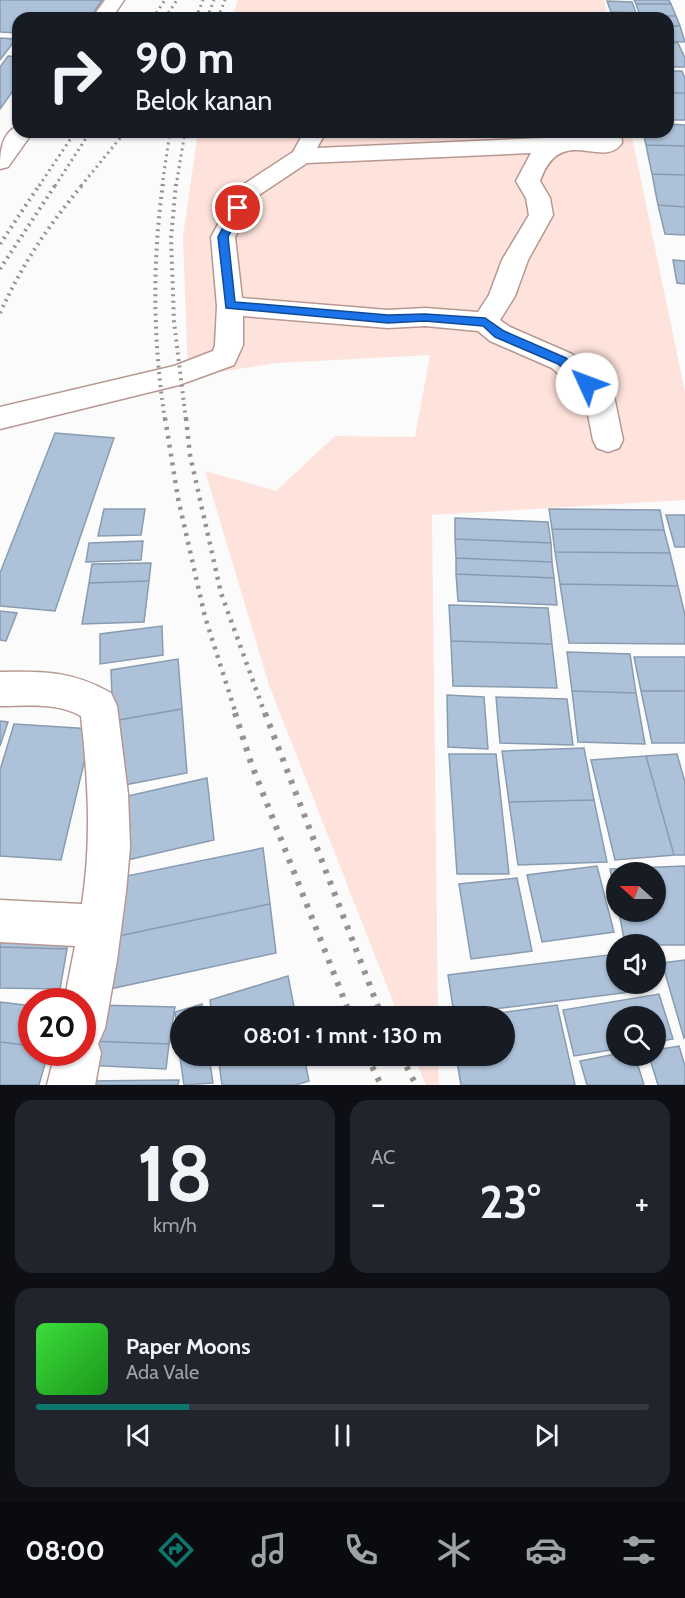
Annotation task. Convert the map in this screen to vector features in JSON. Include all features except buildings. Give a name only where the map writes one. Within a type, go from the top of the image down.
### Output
[{"type":"street","points":[[0,162],[18,138]]},
{"type":"street","points":[[0,418],[179,375],[224,358],[229,345],[230,306],[223,237],[246,193],[302,156],[312,138]]},
{"type":"street","points":[[302,156],[553,145],[605,145],[611,143],[611,138]]},
{"type":"street","points":[[485,322],[502,296],[515,260],[541,215],[538,198],[528,181],[532,167],[542,153],[553,145]]},
{"type":"street","points":[[230,306],[388,319],[425,317],[485,322],[500,334],[562,361],[599,396],[608,440]]},
{"type":"street","points":[[0,689],[65,689],[87,698],[98,706],[108,785],[109,847],[100,926],[89,988]]},
{"type":"street","points":[[0,921],[100,926]]},
{"type":"street","points":[[71,1085],[75,1066]]},
{"type":"shaded area","points":[[238,0],[604,0],[607,12],[234,12]]},
{"type":"shaded area","points":[[197,138],[632,138],[685,392],[685,500],[432,515],[438,1006],[395,1006],[269,685],[205,471],[276,491],[335,436],[415,437],[430,355],[277,363],[188,377],[183,236]]},
{"type":"shaded area","points":[[418,1066],[438,1066],[439,1085],[426,1085]]},
{"type":"railway","points":[[157,12],[165,0]]},
{"type":"railway","points":[[169,12],[177,0]]},
{"type":"railway","points":[[198,12],[203,0]]},
{"type":"railway","points":[[209,12],[214,0]]},
{"type":"railway","points":[[220,12],[225,0]]},
{"type":"railway","points":[[39,186],[71,138]]},
{"type":"railway","points":[[55,186],[86,138]]},
{"type":"railway","points":[[81,186],[120,138]]},
{"type":"railway","points":[[162,186],[169,138]]},
{"type":"railway","points":[[176,186],[184,138]]},
{"type":"railway","points":[[0,244],[40,184]]},
{"type":"railway","points":[[0,269],[56,184]]},
{"type":"railway","points":[[0,313],[37,246],[83,184]]},
{"type":"railway","points":[[163,184],[159,213],[155,302],[158,361],[165,420]]},
{"type":"railway","points":[[176,184],[171,238],[174,322],[186,420]]},
{"type":"railway","points":[[165,418],[178,498],[205,617],[236,714]]},
{"type":"railway","points":[[186,418],[190,455],[221,593],[265,714]]},
{"type":"railway","points":[[235,713],[251,763],[347,1006]]},
{"type":"railway","points":[[265,713],[378,1006]]},
{"type":"railway","points":[[372,1066],[381,1085]]},
{"type":"railway","points":[[406,1066],[416,1085]]},
{"type":"route","points":[[238,208],[223,237],[230,306],[388,319],[425,317],[485,322],[500,334],[562,361],[587,384]]}]
